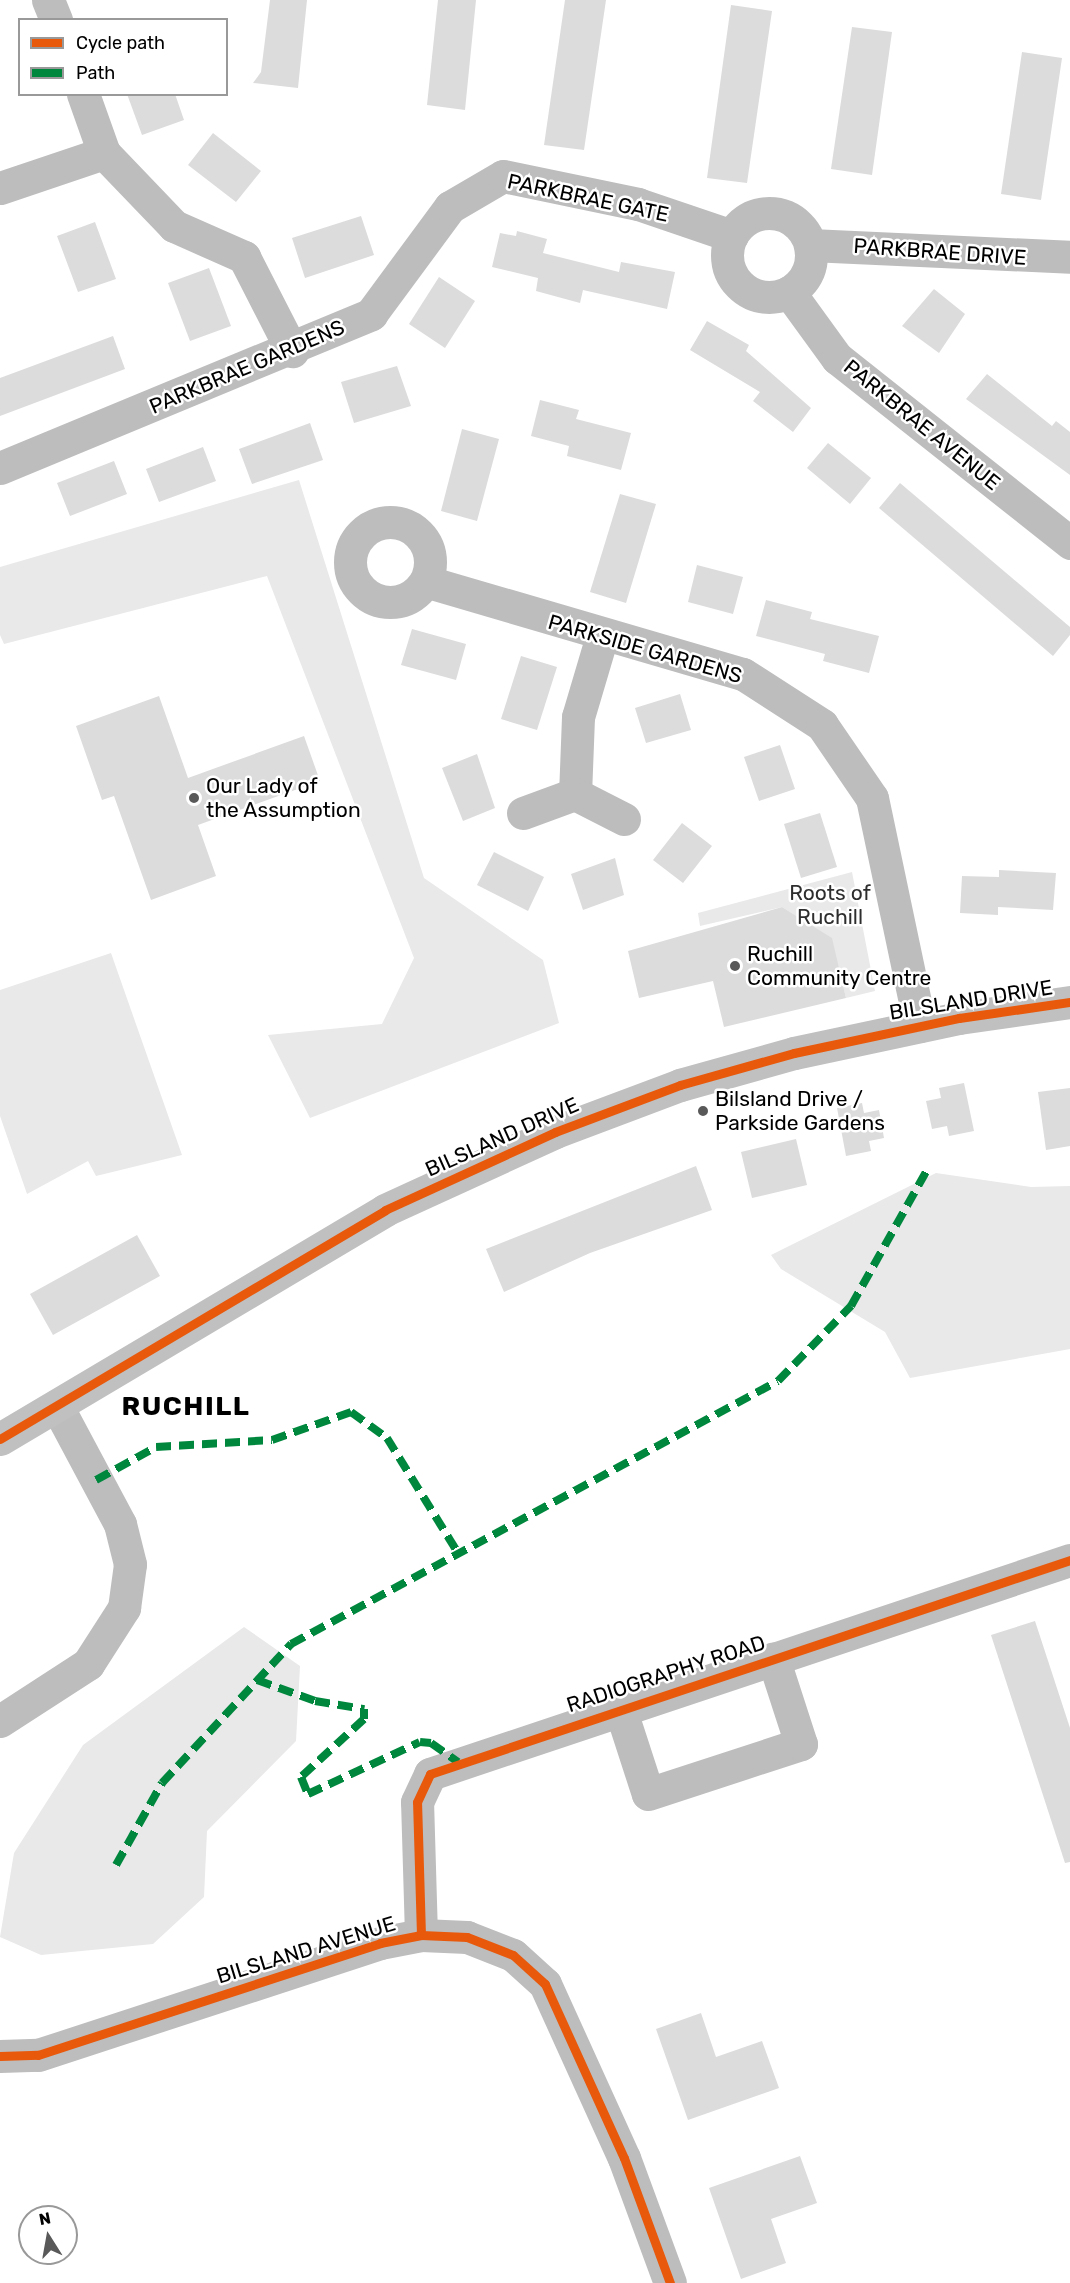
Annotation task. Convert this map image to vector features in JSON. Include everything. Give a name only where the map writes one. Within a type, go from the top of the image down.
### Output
[{"type":"main road","name":"BILSLAND DRIVE","points":[[0,1439],[385,1210],[555,1132],[712,1076],[920,1026],[1070,1002]]},
{"type":"street","points":[[48,0],[55,18]]},
{"type":"street","points":[[84,96],[104,153],[174,226],[244,257],[292,351]]},
{"type":"street","points":[[0,188],[104,153]]},
{"type":"street","name":"PARKBRAE GATE","points":[[450,207],[503,176],[638,204],[732,236]]},
{"type":"street","name":"PARKBRAE GARDENS","points":[[0,468],[292,351],[371,314],[450,207]]},
{"type":"street","points":[[766,213],[794,221],[810,245],[807,272],[789,292],[762,297],[739,285],[727,261],[732,236],[753,216],[766,213]]},
{"type":"street","name":"PARKBRAE DRIVE","points":[[810,245],[1070,257]]},
{"type":"street","name":"PARKBRAE AVENUE","points":[[789,292],[837,358],[1070,543]]},
{"type":"street","name":"PARKSIDE GARDENS","points":[[428,582],[602,636],[743,674],[822,725],[872,798],[920,1026]]},
{"type":"street","points":[[576,794],[578,717],[602,636]]},
{"type":"street","points":[[523,813],[576,794],[624,819]]},
{"type":"street","points":[[0,1721],[88,1664],[124,1608],[130,1564],[120,1524],[57,1406]]},
{"type":"street","name":"RADIOGRAPHY ROAD","points":[[421,1935],[417,1802],[430,1774],[620,1708],[1070,1560]]},
{"type":"street","points":[[620,1708],[648,1794],[670,1787],[801,1744],[773,1658]]},
{"type":"street","name":"BILSLAND AVENUE","points":[[0,2056],[38,2055],[421,1935],[467,1938],[513,1955],[545,1984],[624,2158],[670,2283]]},
{"type":"green space","points":[[299,480],[424,878],[543,960],[559,1023],[310,1118],[268,1035],[382,1024],[414,958],[267,576],[4,644],[0,635],[0,567]]},
{"type":"green space","name":"Roots of Ruchill","points":[[852,872],[875,991],[846,998],[831,938],[782,907],[700,926],[698,913]]},
{"type":"green space","points":[[111,953],[182,1155],[96,1176],[88,1161],[27,1194],[0,1116],[0,990]]},
{"type":"green space","points":[[936,1173],[1031,1187],[1070,1186],[1070,1349],[910,1378],[885,1332],[781,1269],[771,1255]]},
{"type":"green space","points":[[244,1627],[300,1666],[296,1741],[207,1831],[204,1897],[153,1944],[41,1955],[0,1937],[14,1853],[83,1745]]},
{"type":"building","points":[[270,0],[307,0],[298,88],[253,83],[261,72]]},
{"type":"building","points":[[438,0],[476,0],[465,110],[427,105]]},
{"type":"building","points":[[565,0],[606,0],[584,150],[544,145]]},
{"type":"building","points":[[731,5],[772,11],[747,183],[707,178]]},
{"type":"building","points":[[852,27],[892,32],[872,175],[831,169]]},
{"type":"building","points":[[1022,52],[1062,58],[1041,200],[1001,194]]},
{"type":"building","points":[[128,96],[176,96],[184,120],[142,135]]},
{"type":"building","points":[[213,133],[261,171],[236,202],[188,165]]},
{"type":"building","points":[[361,216],[374,255],[305,278],[292,238]]},
{"type":"building","points":[[95,222],[116,279],[78,292],[57,236]]},
{"type":"building","points":[[517,231],[547,239],[543,253],[619,272],[621,262],[675,272],[667,309],[583,290],[580,303],[536,291],[538,278],[492,267],[500,233],[516,236]]},
{"type":"building","points":[[209,268],[231,326],[190,341],[168,283]]},
{"type":"building","points":[[439,277],[475,301],[445,348],[409,324]]},
{"type":"building","points":[[934,289],[965,314],[939,353],[902,326]]},
{"type":"building","points":[[707,321],[749,345],[746,351],[811,408],[793,432],[753,401],[760,392],[690,350]]},
{"type":"building","points":[[113,336],[125,369],[0,416],[0,378]]},
{"type":"building","points":[[397,366],[411,406],[354,423],[341,382]]},
{"type":"building","points":[[987,374],[1052,426],[1056,421],[1070,432],[1070,475],[966,399]]},
{"type":"building","points":[[540,400],[579,410],[576,419],[631,433],[621,470],[567,456],[569,446],[531,436]]},
{"type":"building","points":[[310,423],[323,460],[252,484],[239,449]]},
{"type":"building","points":[[462,429],[499,439],[477,521],[441,511]]},
{"type":"building","points":[[828,443],[871,478],[850,504],[807,468]]},
{"type":"building","points":[[203,447],[216,481],[159,502],[146,469]]},
{"type":"building","points":[[114,461],[127,494],[70,516],[57,483]]},
{"type":"building","points":[[900,483],[1070,627],[1070,635],[1053,656],[879,508]]},
{"type":"building","points":[[620,494],[656,504],[626,603],[590,592]]},
{"type":"building","points":[[697,565],[743,577],[733,614],[688,602]]},
{"type":"building","points":[[766,600],[812,612],[810,619],[879,636],[869,673],[823,661],[825,654],[756,636]]},
{"type":"building","points":[[412,629],[466,644],[456,680],[401,665]]},
{"type":"building","points":[[521,656],[557,667],[537,730],[501,719]]},
{"type":"building","points":[[680,694],[691,730],[646,743],[635,708]]},
{"type":"building","name":"Our Lady of the Assumption","points":[[159,696],[188,778],[304,736],[320,781],[198,825],[216,876],[151,900],[114,796],[102,800],[76,726]]},
{"type":"building","points":[[780,745],[795,789],[759,801],[744,757]]},
{"type":"building","points":[[477,754],[495,808],[463,821],[442,768]]},
{"type":"building","points":[[820,813],[837,867],[801,878],[784,824]]},
{"type":"building","points":[[682,823],[712,846],[683,883],[653,860]]},
{"type":"building","points":[[494,852],[544,877],[528,911],[477,885]]},
{"type":"building","points":[[615,858],[624,895],[583,910],[571,874]]},
{"type":"building","points":[[999,870],[1056,873],[1053,910],[998,907],[998,915],[960,913],[962,876],[999,877]]},
{"type":"building","name":"Ruchill Community Centre","points":[[782,907],[832,938],[846,998],[724,1027],[713,981],[639,998],[628,951]]},
{"type":"building","points":[[964,1083],[974,1131],[949,1136],[947,1126],[932,1129],[926,1101],[941,1098],[939,1088]]},
{"type":"building","points":[[1070,1088],[1070,1146],[1046,1150],[1038,1092]]},
{"type":"building","points":[[862,1103],[864,1113],[879,1110],[884,1138],[869,1141],[871,1151],[846,1156],[837,1108]]},
{"type":"building","points":[[796,1139],[807,1185],[752,1198],[741,1152]]},
{"type":"building","points":[[696,1166],[712,1210],[590,1253],[504,1292],[486,1249]]},
{"type":"building","points":[[137,1235],[160,1276],[53,1335],[30,1294]]},
{"type":"building","points":[[1035,1621],[1070,1728],[1070,1862],[1065,1863],[991,1635]]},
{"type":"building","points":[[701,2013],[716,2057],[762,2041],[779,2088],[688,2120],[656,2029]]},
{"type":"building","points":[[800,2156],[817,2203],[771,2219],[786,2263],[741,2279],[709,2188]]},
{"type":"marked path","points":[[116,1865],[162,1783],[291,1644],[778,1381],[851,1306],[928,1168]]},
{"type":"marked path","points":[[96,1480],[156,1447],[272,1440],[351,1412],[387,1438],[458,1553]]},
{"type":"marked path","points":[[257,1680],[315,1701],[364,1709],[364,1719],[301,1777],[308,1794],[420,1742],[431,1743],[458,1762]]},
{"type":"cycle path","points":[[0,1439],[385,1210],[555,1132],[680,1085],[794,1053],[959,1018],[1070,1002]]},
{"type":"cycle path","points":[[421,1935],[417,1802],[430,1774],[1070,1560]]},
{"type":"cycle path","points":[[0,2056],[38,2055],[380,1943],[421,1935],[467,1937],[513,1955],[545,1984],[624,2158],[670,2283]]},
{"type":"place","name":"Our Lady of the Assumption","points":[[194,798]]},
{"type":"place","name":"Ruchill Community Centre","points":[[735,966]]},
{"type":"place","name":"Bilsland Drive / Parkside Gardens","points":[[703,1111]]},
{"type":"district","name":"RUCHILL","points":[[186,1407]]}]
